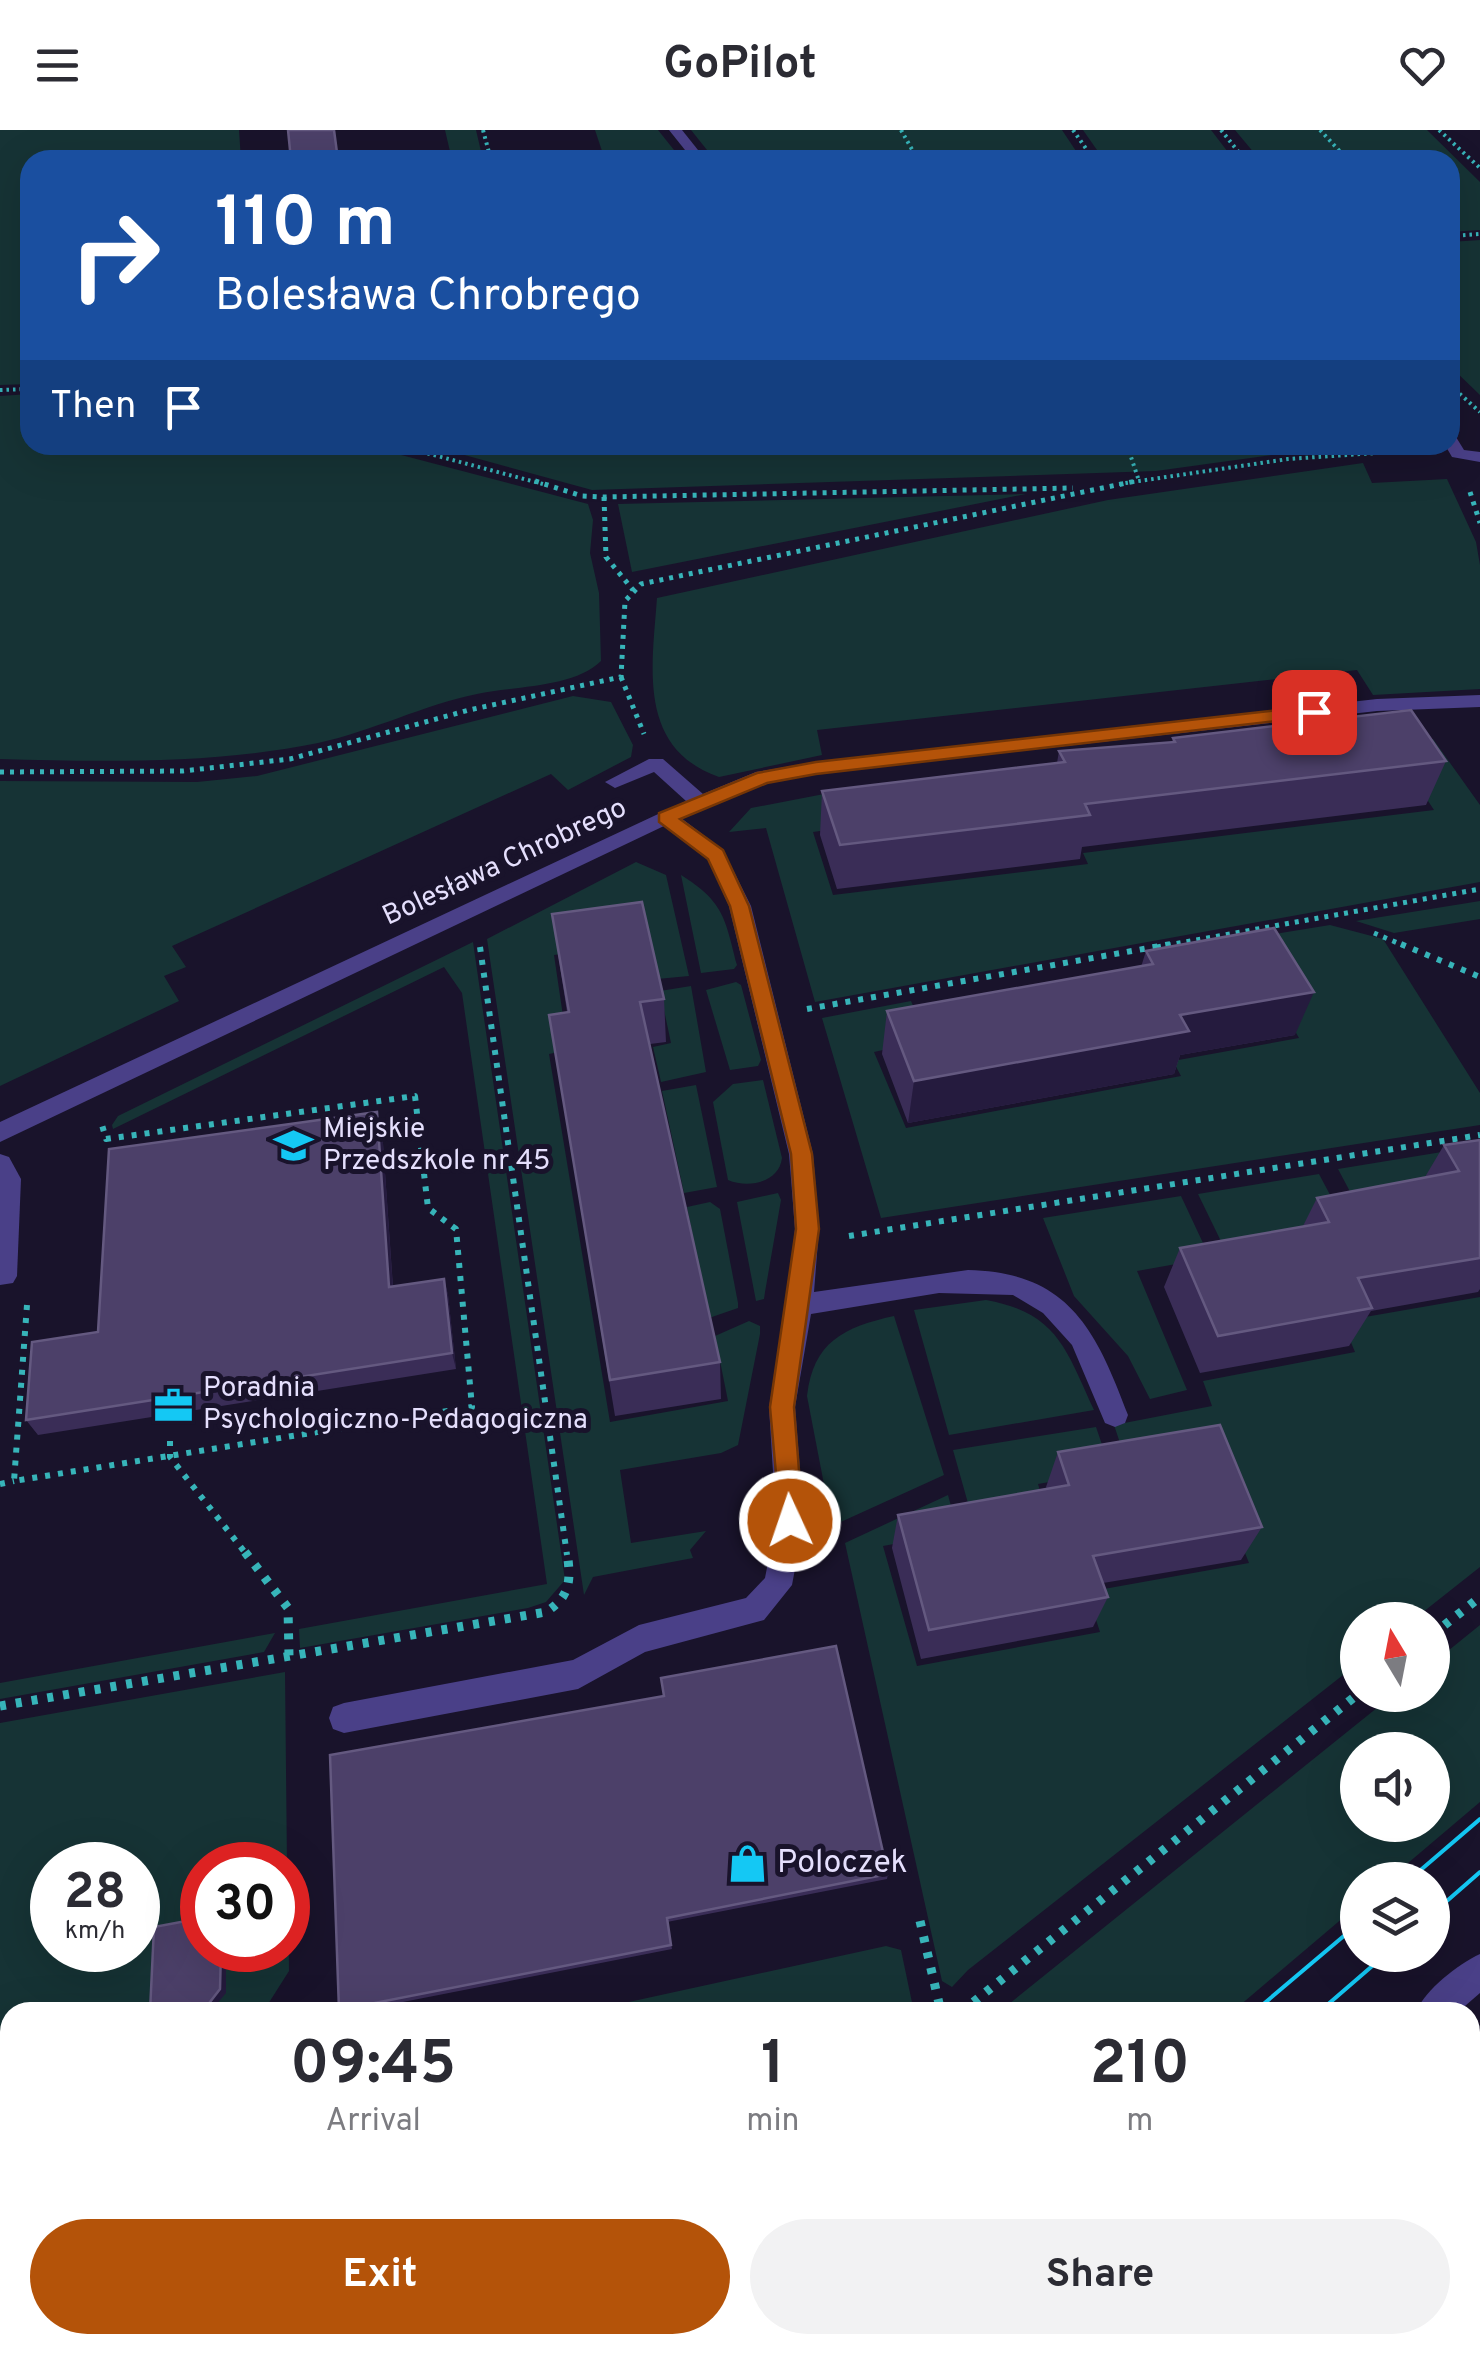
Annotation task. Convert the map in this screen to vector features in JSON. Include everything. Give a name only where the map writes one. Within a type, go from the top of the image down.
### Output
[{"type":"street","points":[[674,130],[691,150]]},
{"type":"street","name":"Bolesława Chrobrego","points":[[0,1133],[666,818],[763,778],[816,768],[1361,707],[1480,701]]},
{"type":"street","points":[[614,782],[656,762],[701,803]]},
{"type":"street","points":[[344,1718],[578,1674],[639,1639],[754,1610],[778,1585],[790,1521],[782,1407],[806,1244],[802,1154],[740,906],[716,855],[666,818]]},
{"type":"street","points":[[0,1164],[9,1179],[4,1276]]},
{"type":"street","points":[[800,1305],[896,1289],[984,1282],[1012,1284],[1054,1308],[1081,1338],[1115,1414]]},
{"type":"street","points":[[1445,2002],[1480,1970]]},
{"type":"path","points":[[1221,130],[1238,150]]},
{"type":"path","points":[[1320,130],[1339,150]]},
{"type":"path","points":[[1439,130],[1480,168]]},
{"type":"path","points":[[1460,395],[1480,412]]},
{"type":"path","points":[[440,455],[582,496],[1090,488]]},
{"type":"path","points":[[1130,455],[1139,481]]},
{"type":"path","points":[[656,762],[621,676],[623,610],[633,590],[641,584],[1090,488],[1349,455]]},
{"type":"path","points":[[604,497],[606,556],[633,590]]},
{"type":"path","points":[[0,772],[183,771],[290,759],[469,710],[621,676]]},
{"type":"path","points":[[766,1016],[1480,889]]},
{"type":"path","points":[[1374,933],[1480,977]]},
{"type":"path","points":[[0,1706],[546,1612],[568,1593],[571,1580],[479,937]]},
{"type":"path","points":[[0,1484],[472,1406],[456,1229],[428,1208],[414,1096],[106,1139],[98,1115]]},
{"type":"path","points":[[806,1244],[1480,1135]]},
{"type":"path","points":[[14,1481],[28,1300]]},
{"type":"path","points":[[170,1442],[170,1457],[288,1608],[289,1656]]},
{"type":"path","points":[[1450,1621],[1480,1597]]},
{"type":"path","points":[[973,2002],[1340,1708]]},
{"type":"path","points":[[920,1922],[939,2002]]},
{"type":"green space","points":[[0,130],[239,130],[240,150],[20,150],[20,384],[0,385]]},
{"type":"green space","points":[[445,130],[476,130],[481,150],[450,150]]},
{"type":"green space","points":[[595,130],[658,130],[674,150],[602,150]]},
{"type":"green space","points":[[691,130],[1062,130],[1075,150],[707,150]]},
{"type":"green space","points":[[1083,130],[1211,130],[1226,150],[1097,150]]},
{"type":"green space","points":[[1235,130],[1427,130],[1447,150],[1252,150]]},
{"type":"green space","points":[[1460,162],[1480,182],[1480,230],[1460,231]]},
{"type":"green space","points":[[1480,240],[1480,395],[1460,376],[1460,241]]},
{"type":"green space","points":[[20,395],[20,455],[401,455],[588,504],[593,520],[590,553],[599,593],[601,661],[559,681],[457,699],[338,738],[279,750],[160,760],[0,759],[0,396]]},
{"type":"green space","points":[[464,455],[1272,455],[1156,471],[592,490]]},
{"type":"green space","points":[[1363,463],[1372,483],[1447,479],[1476,542],[1480,565],[1480,689],[1373,695],[1357,670],[817,730],[822,755],[719,777],[693,764],[674,746],[662,726],[653,677],[657,598],[1108,500]]},
{"type":"green space","points":[[1026,494],[632,572],[618,504]]},
{"type":"green space","points":[[573,696],[611,702],[633,745],[631,757],[568,790],[551,774],[172,946],[186,967],[164,976],[179,1001],[0,1086],[0,781],[197,782],[257,776]]},
{"type":"green space","points":[[1433,739],[1480,805],[1480,882],[815,1002],[766,828],[729,832],[751,808],[850,789],[862,825],[813,832],[833,895],[1088,864],[1083,853],[1434,810],[1395,751]]},
{"type":"green space","points":[[636,862],[666,875],[689,976],[657,979],[648,942],[554,955],[568,1050],[549,1054],[610,1422],[728,1401],[715,1336],[749,1321],[760,1326],[760,1334],[738,1445],[721,1453],[620,1470],[631,1543],[706,1531],[690,1550],[693,1558],[593,1577],[584,1595],[487,939]]},
{"type":"green space","points":[[681,875],[706,894],[721,912],[737,965],[734,969],[701,973]]},
{"type":"green space","points":[[1480,901],[1480,919],[1394,933],[1356,921]]},
{"type":"green space","points":[[1330,925],[1383,939],[1480,1093],[1480,1125],[881,1218],[822,1018],[911,1001],[928,1040],[874,1052],[906,1128],[1181,1076],[1173,1061],[1299,1038],[1258,966],[1177,950]]},
{"type":"green space","points":[[473,942],[565,1580],[546,1602],[528,1608],[300,1648],[299,1629],[547,1584],[462,993],[444,967],[113,1129],[112,1125],[118,1116]]},
{"type":"green space","points":[[736,982],[741,985],[761,1060],[758,1066],[730,1070],[706,990]]},
{"type":"green space","points":[[691,986],[706,1072],[661,1082],[653,1047],[671,1043],[660,991]]},
{"type":"green space","points":[[763,1080],[782,1158],[780,1166],[762,1181],[736,1183],[728,1180],[713,1102],[733,1084]]},
{"type":"green space","points":[[696,1085],[717,1187],[684,1193],[662,1091]]},
{"type":"green space","points":[[1454,1150],[1466,1174],[1363,1216],[1338,1169]]},
{"type":"green space","points":[[1319,1174],[1345,1223],[1233,1266],[1198,1194]]},
{"type":"green space","points":[[778,1193],[781,1200],[764,1299],[756,1301],[737,1202]]},
{"type":"green space","points":[[1181,1196],[1210,1258],[1137,1271],[1187,1390],[1150,1399],[1128,1356],[1074,1296],[1043,1218]]},
{"type":"green space","points":[[710,1202],[720,1209],[738,1308],[709,1318],[687,1207]]},
{"type":"green space","points":[[1480,1297],[1480,1567],[1436,1602],[1340,1602],[1340,1677],[968,1970],[952,1987],[942,1981],[845,1543],[948,1495],[958,1532],[883,1546],[917,1666],[1100,1632],[1087,1592],[1249,1563],[1206,1455],[1128,1467],[1114,1425],[1212,1406],[1203,1381],[1355,1352],[1342,1321]]},
{"type":"green space","points":[[986,1300],[1029,1314],[1056,1337],[1094,1410],[949,1435],[914,1310]]},
{"type":"green space","points":[[894,1316],[944,1475],[832,1526],[807,1396],[810,1378],[816,1362],[834,1340],[860,1326]]},
{"type":"green space","points":[[1096,1427],[1111,1471],[1038,1484],[1047,1514],[975,1528],[953,1450]]},
{"type":"green space","points":[[1480,1625],[1480,1802],[1450,1827],[1450,1732],[1347,1732],[1372,1712],[1450,1712],[1450,1649]]},
{"type":"green space","points":[[275,1633],[264,1652],[0,1699],[0,1683]]},
{"type":"green space","points":[[285,1672],[287,1842],[180,1842],[180,1972],[288,1972],[269,2002],[0,2002],[0,1723]]},
{"type":"green space","points":[[1340,1738],[1340,1842],[1433,1842],[1409,1862],[1340,1862],[1340,1920],[1244,2002],[1011,2002]]},
{"type":"green space","points":[[886,1946],[901,1950],[912,2002],[629,2002]]},
{"type":"building","points":[[288,130],[334,130],[337,150],[290,150]]},
{"type":"building","points":[[1411,710],[1446,761],[1085,804],[1090,815],[840,845],[822,791],[1065,762],[1059,751],[1175,742],[1173,738]]},
{"type":"building","points":[[642,902],[664,999],[640,1002],[720,1362],[610,1380],[549,1015],[569,1012],[552,914]]},
{"type":"building","points":[[1274,928],[1314,992],[1180,1015],[1189,1031],[914,1081],[887,1011],[1153,964],[1146,951]]},
{"type":"building","points":[[377,1112],[389,1287],[444,1279],[452,1353],[26,1420],[32,1342],[98,1332],[109,1149]]},
{"type":"building","points":[[1480,1140],[1480,1258],[1358,1278],[1372,1308],[1218,1336],[1180,1248],[1329,1222],[1317,1198],[1459,1171],[1444,1145]]},
{"type":"building","points":[[1220,1425],[1262,1527],[1093,1556],[1108,1597],[929,1630],[898,1515],[1069,1485],[1058,1452]]},
{"type":"building","points":[[836,1646],[888,1874],[667,1918],[671,1945],[380,2002],[339,2002],[330,1755],[664,1696],[661,1678]]},
{"type":"building","points":[[180,1922],[180,1972],[220,1972],[220,1989],[210,2002],[150,2002],[152,1972],[160,1972],[160,1926]]},
{"type":"tram line","points":[[1430,1862],[1480,1819]]},
{"type":"tram line","points":[[1450,1898],[1480,1872]]},
{"type":"tram line","points":[[1266,2002],[1340,1939]]},
{"type":"tram line","points":[[1331,2002],[1365,1972]]},
{"type":"place","name":"Miejskie Przedszkole nr 45","points":[[293,1146]]},
{"type":"place","name":"Poradnia Psychologiczno-Pedagogiczna","points":[[173,1405]]},
{"type":"place","name":"Poloczek","points":[[747,1864]]},
{"type":"route","points":[[790,1521],[782,1407],[800,1305],[807,1229],[802,1154],[740,906],[716,855],[666,818],[763,778],[816,768],[1314,712]]}]
